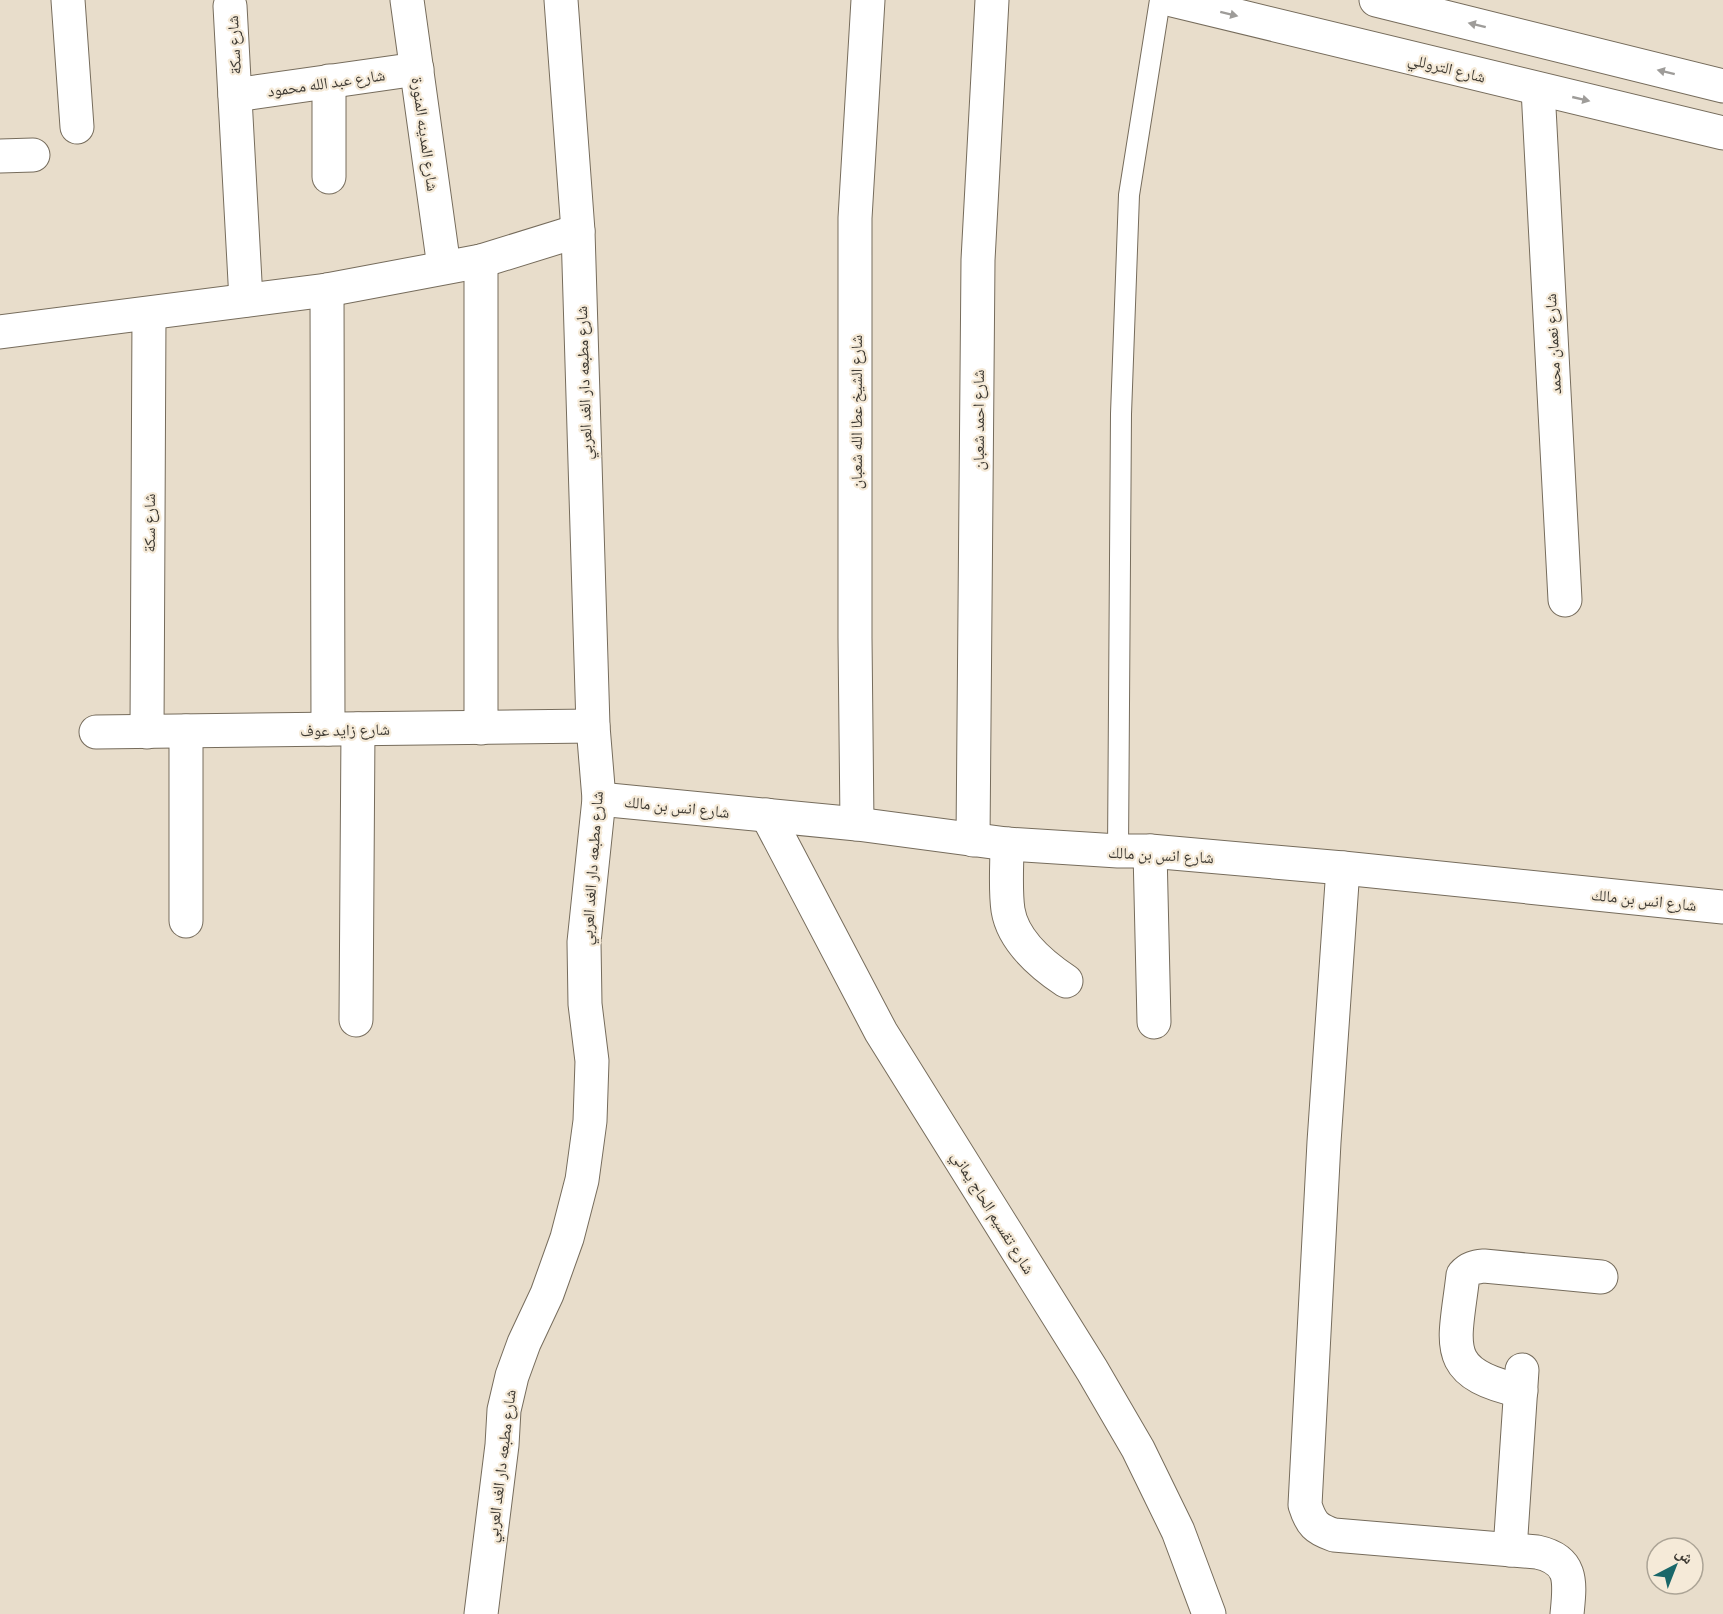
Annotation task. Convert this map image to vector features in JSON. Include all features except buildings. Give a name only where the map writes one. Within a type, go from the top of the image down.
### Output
[{"type":"street","points":[[68,0],[77,127]]},
{"type":"street","name":"شارع المدينه المنورة","points":[[408,0],[444,267]]},
{"type":"street","name":"شارع مطبعه دار الغد العربي","points":[[481,1614],[502,1445],[504,1410],[512,1376],[524,1343],[547,1294],[567,1238],[583,1170],[590,1121],[592,1061],[585,1004],[584,942],[599,799],[593,726],[578,231],[561,0]]},
{"type":"street","name":"شارع الشيخ عطا الله شعبان","points":[[857,824],[855,218],[868,0]]},
{"type":"street","name":"شارع احمد شعبان","points":[[973,840],[978,260],[992,0]]},
{"type":"street","name":"شارع التروللي","points":[[1172,0],[1723,133]]},
{"type":"street","points":[[1376,0],[1723,86]]},
{"type":"street","name":"شارع سكة","points":[[230,6],[246,300]]},
{"type":"street","name":"شارع عبد الله محمود","points":[[235,95],[417,69]]},
{"type":"street","points":[[329,81],[329,177]]},
{"type":"street","name":"شارع نعمان محمد","points":[[1538,89],[1566,600]]},
{"type":"street","points":[[0,156],[33,155]]},
{"type":"street","points":[[0,332],[327,290],[482,261],[578,231]]},
{"type":"street","points":[[481,728],[482,261]]},
{"type":"street","points":[[327,290],[343,729],[357,1020]]},
{"type":"street","name":"شارع سكة","points":[[147,732],[148,314]]},
{"type":"street","name":"شارع زايد عوف","points":[[96,732],[593,726]]},
{"type":"street","points":[[186,731],[186,921]]},
{"type":"street","name":"شارع انس بن مالك","points":[[599,799],[857,824],[1007,844],[1150,851],[1343,868],[1723,907]]},
{"type":"street","name":"شارع تقسيم الحاج يماني","points":[[767,815],[881,1032],[1092,1370],[1138,1449],[1178,1530],[1209,1614]]},
{"type":"street","points":[[1007,844],[1008,911],[1017,933],[1030,952],[1066,981]]},
{"type":"street","points":[[1150,851],[1154,1022]]},
{"type":"street","points":[[1343,868],[1324,1142],[1305,1505],[1310,1520],[1320,1530],[1334,1535],[1551,1555],[1562,1564],[1570,1581],[1567,1614]]},
{"type":"street","points":[[1510,1550],[1522,1381],[1497,1386],[1476,1376],[1460,1362],[1455,1340],[1463,1275],[1467,1270],[1484,1266],[1601,1277]]},
{"type":"lane","points":[[1118,851],[1121,414],[1129,195],[1160,0]]}]
